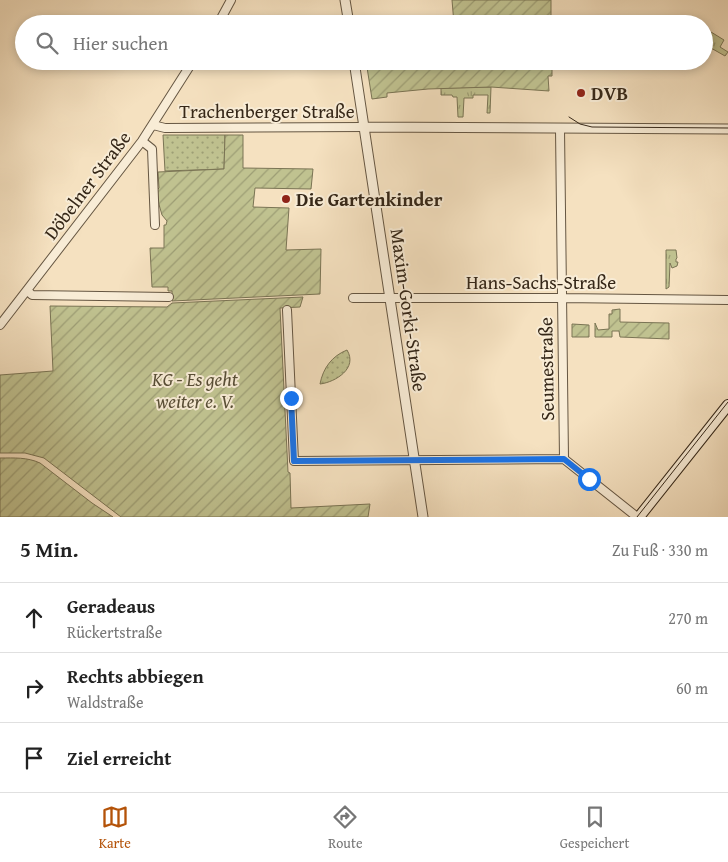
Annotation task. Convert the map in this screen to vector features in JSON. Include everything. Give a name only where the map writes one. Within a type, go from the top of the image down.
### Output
[{"type":"main road","points":[[638,517],[728,405]]},
{"type":"street","points":[[223,15],[231,0]]},
{"type":"street","points":[[345,0],[347,15]]},
{"type":"street","name":"Döbelner Straße","points":[[0,325],[142,141],[187,70]]},
{"type":"street","name":"Maxim-Gorki-Straße","points":[[356,70],[423,517]]},
{"type":"street","name":"Trachenberger Straße","points":[[153,125],[165,128],[364,127],[560,129]]},
{"type":"street","points":[[560,129],[728,129]]},
{"type":"street","name":"Seumestraße","points":[[560,129],[564,459]]},
{"type":"street","points":[[142,141],[152,149],[155,225]]},
{"type":"street","points":[[27,290],[32,296],[169,297]]},
{"type":"street","name":"Hans-Sachs-Straße","points":[[353,298],[728,300]]},
{"type":"street","points":[[287,310],[294,461],[564,459],[638,517]]},
{"type":"green space","points":[[452,0],[551,0],[551,15],[453,15]]},
{"type":"green space","points":[[713,33],[724,40],[720,47],[728,52],[725,56],[713,49]]},
{"type":"green space","points":[[367,70],[552,70],[552,76],[548,76],[549,91],[491,87],[428,89],[387,93],[387,97],[372,99]]},
{"type":"green space","points":[[491,87],[490,113],[487,113],[488,95],[473,95],[473,98],[464,98],[463,117],[458,117],[457,97],[441,95],[441,88]]},
{"type":"green space","points":[[163,135],[225,135],[224,169],[165,171]]},
{"type":"green space","points":[[225,135],[243,135],[243,168],[313,169],[311,189],[255,188],[253,207],[289,208],[286,250],[321,249],[320,294],[172,301],[172,291],[168,291],[168,287],[152,287],[150,248],[164,248],[164,225],[166,225],[167,221],[162,215],[156,194],[159,188],[158,172],[224,169]]},
{"type":"green space","points":[[666,250],[676,250],[676,262],[678,262],[677,266],[672,268],[670,263],[669,287],[666,289]]},
{"type":"green space","name":"KG - Es geht weiter e. V.","points":[[303,297],[300,307],[280,308],[291,508],[370,504],[368,517],[121,517],[44,458],[25,453],[0,453],[0,375],[53,371],[50,306],[167,307],[172,303]]},
{"type":"green space","points":[[620,309],[620,322],[669,323],[669,339],[620,337],[619,331],[612,331],[612,337],[595,337],[595,323],[598,330],[609,329],[609,314],[612,314],[612,310]]},
{"type":"green space","points":[[572,324],[589,325],[589,337],[572,337]]},
{"type":"green space","points":[[347,350],[350,357],[348,368],[333,380],[320,384],[323,373],[329,363]]},
{"type":"green space","points":[[0,458],[25,459],[40,463],[113,517],[0,517]]},
{"type":"tram line","points":[[569,117],[580,124],[592,127],[728,128]]},
{"type":"tram line","points":[[637,517],[728,402]]},
{"type":"place","name":"DVB","points":[[581,93]]},
{"type":"place","name":"Die Gartenkinder","points":[[286,199]]},
{"type":"route","points":[[291,398],[294,461],[564,459],[589,479]]}]
